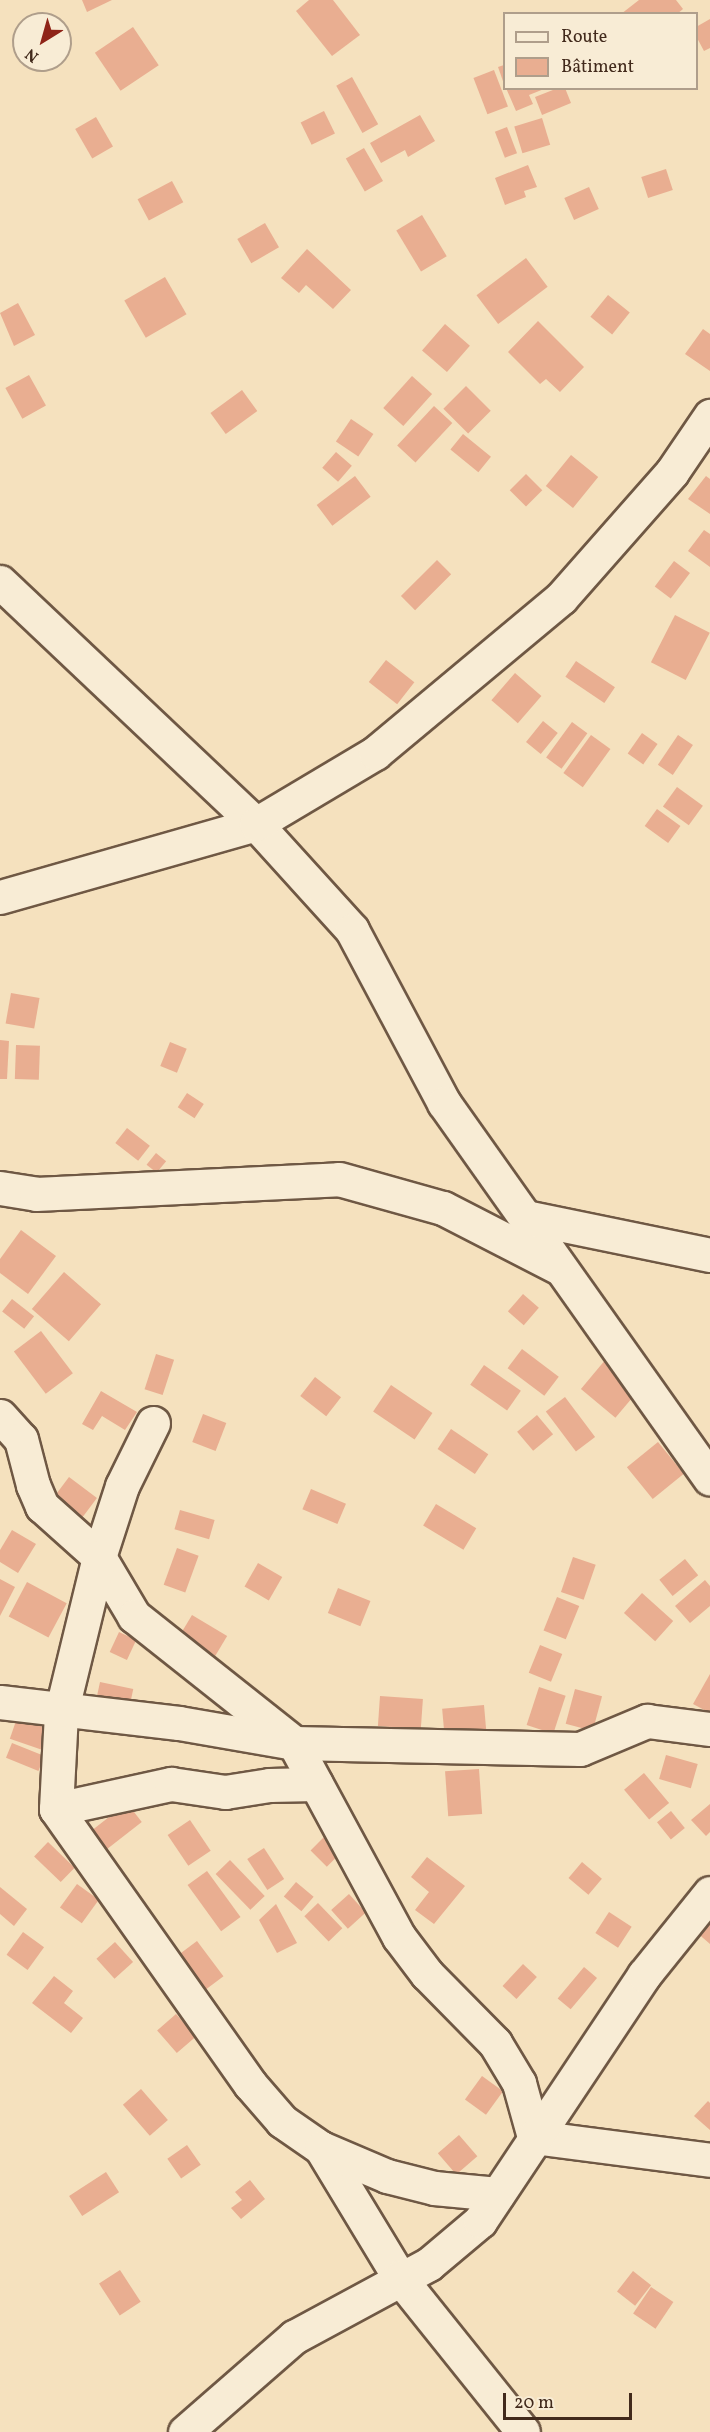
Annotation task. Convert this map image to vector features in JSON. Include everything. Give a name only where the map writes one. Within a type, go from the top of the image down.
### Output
[{"type":"street","points":[[0,897],[256,824],[375,753],[548,610],[672,472],[710,416]]},
{"type":"street","points":[[0,582],[256,824],[352,930],[444,1104],[710,1478]]},
{"type":"street","points":[[0,1188],[48,1194],[339,1179],[443,1209],[561,1269]]},
{"type":"street","points":[[525,1217],[710,1255]]},
{"type":"street","points":[[664,1411],[710,1444]]},
{"type":"street","points":[[0,1416],[21,1439],[33,1485],[42,1506],[99,1557],[134,1616],[146,1628],[294,1743],[399,1937],[427,1974],[495,2043],[519,2083],[534,2137]]},
{"type":"street","points":[[153,1423],[122,1486],[99,1557],[61,1713],[56,1809],[261,2098],[282,2121],[321,2148],[406,2180],[498,2194]]},
{"type":"street","points":[[0,1702],[61,1713],[179,1723],[294,1743],[580,1749],[647,1721],[710,1729]]},
{"type":"street","points":[[56,1809],[171,1784],[225,1792],[269,1785],[316,1784]]},
{"type":"street","points":[[185,2432],[294,2337],[452,2248],[480,2221],[644,1975],[710,1893]]},
{"type":"street","points":[[534,2137],[710,2160]]},
{"type":"street","points":[[321,2148],[399,2277],[523,2432]]},
{"type":"building","points":[[82,0],[112,0],[87,12]]},
{"type":"building","points":[[309,0],[333,0],[360,35],[332,56],[296,11]]},
{"type":"building","points":[[639,0],[676,0],[683,9],[679,12],[624,12]]},
{"type":"building","points":[[710,19],[710,48],[704,51],[698,40],[698,26]]},
{"type":"building","points":[[133,27],[159,65],[121,91],[95,53]]},
{"type":"building","points":[[503,65],[503,81],[498,67]]},
{"type":"building","points":[[494,70],[508,106],[487,114],[473,78]]},
{"type":"building","points":[[352,77],[378,124],[362,133],[336,86]]},
{"type":"building","points":[[507,90],[542,90],[529,95],[533,104],[516,111]]},
{"type":"building","points":[[553,90],[566,90],[571,103],[542,115],[535,97]]},
{"type":"building","points":[[324,111],[335,133],[312,145],[301,122]]},
{"type":"building","points":[[420,115],[435,141],[408,157],[405,150],[381,163],[370,143]]},
{"type":"building","points":[[96,117],[113,146],[92,158],[75,129]]},
{"type":"building","points":[[542,118],[550,145],[522,153],[514,126]]},
{"type":"building","points":[[507,127],[517,153],[505,158],[495,132]]},
{"type":"building","points":[[364,148],[383,181],[365,191],[346,158]]},
{"type":"building","points":[[528,165],[537,187],[524,191],[526,197],[505,205],[495,178]]},
{"type":"building","points":[[666,169],[673,190],[648,198],[641,177]]},
{"type":"building","points":[[172,181],[183,202],[149,221],[138,199]]},
{"type":"building","points":[[589,187],[599,209],[574,220],[564,198]]},
{"type":"building","points":[[422,215],[447,256],[421,272],[396,230]]},
{"type":"building","points":[[265,223],[279,247],[251,263],[237,239]]},
{"type":"building","points":[[307,249],[351,290],[333,309],[306,285],[299,293],[281,278]]},
{"type":"building","points":[[526,258],[548,287],[498,324],[476,295]]},
{"type":"building","points":[[165,277],[187,314],[146,338],[124,300]]},
{"type":"building","points":[[608,295],[630,313],[612,334],[590,317]]},
{"type":"building","points":[[18,303],[35,335],[14,346],[0,313]]},
{"type":"building","points":[[538,321],[584,367],[560,392],[546,379],[540,384],[508,352]]},
{"type":"building","points":[[445,324],[470,346],[447,372],[422,350]]},
{"type":"building","points":[[703,329],[710,334],[710,371],[685,354]]},
{"type":"building","points":[[29,375],[46,406],[22,419],[5,388]]},
{"type":"building","points":[[412,376],[432,394],[403,426],[383,408]]},
{"type":"building","points":[[466,386],[491,411],[468,433],[443,409]]},
{"type":"building","points":[[242,390],[257,411],[226,434],[210,413]]},
{"type":"building","points":[[434,406],[452,423],[415,463],[397,445]]},
{"type":"building","points":[[351,419],[373,434],[358,456],[336,441]]},
{"type":"building","points":[[463,434],[491,457],[478,472],[450,450]]},
{"type":"building","points":[[336,452],[352,466],[338,482],[322,468]]},
{"type":"building","points":[[571,455],[598,477],[573,508],[546,486]]},
{"type":"building","points":[[526,474],[542,490],[526,507],[510,490]]},
{"type":"building","points":[[355,476],[371,497],[332,526],[317,505]]},
{"type":"building","points":[[706,476],[710,479],[710,514],[688,499]]},
{"type":"building","points":[[704,530],[710,534],[710,567],[688,551]]},
{"type":"building","points":[[437,560],[451,574],[415,610],[401,596]]},
{"type":"building","points":[[674,561],[690,573],[671,599],[655,587]]},
{"type":"building","points":[[675,615],[710,633],[686,680],[651,662]]},
{"type":"building","points":[[386,660],[414,682],[397,704],[369,682]]},
{"type":"building","points":[[576,661],[615,687],[604,703],[565,677]]},
{"type":"building","points":[[515,673],[541,696],[518,723],[491,700]]},
{"type":"building","points":[[543,721],[558,733],[541,754],[526,742]]},
{"type":"building","points":[[572,722],[587,733],[562,769],[546,758]]},
{"type":"building","points":[[642,733],[658,744],[643,764],[628,753]]},
{"type":"building","points":[[591,735],[610,749],[583,787],[563,773]]},
{"type":"building","points":[[678,735],[693,745],[673,775],[658,765]]},
{"type":"building","points":[[677,787],[703,806],[689,825],[663,806]]},
{"type":"building","points":[[657,809],[680,826],[668,843],[645,826]]},
{"type":"building","points":[[11,993],[40,998],[34,1029],[6,1024]]},
{"type":"building","points":[[0,1040],[9,1041],[7,1079],[0,1079]]},
{"type":"building","points":[[170,1042],[187,1049],[177,1073],[160,1066]]},
{"type":"building","points":[[16,1045],[40,1046],[39,1080],[15,1079]]},
{"type":"building","points":[[187,1093],[204,1104],[195,1118],[178,1107]]},
{"type":"building","points":[[127,1128],[150,1146],[138,1161],[115,1143]]},
{"type":"building","points":[[156,1153],[166,1161],[157,1173],[147,1165]]},
{"type":"building","points":[[21,1230],[56,1256],[28,1294],[0,1273],[0,1259]]},
{"type":"building","points":[[64,1272],[101,1304],[69,1341],[32,1309]]},
{"type":"building","points":[[523,1294],[539,1308],[524,1325],[508,1311]]},
{"type":"building","points":[[12,1299],[34,1316],[24,1329],[2,1312]]},
{"type":"building","points":[[41,1331],[73,1373],[46,1394],[14,1351]]},
{"type":"building","points":[[522,1349],[559,1377],[544,1396],[508,1368]]},
{"type":"building","points":[[156,1354],[174,1360],[163,1395],[145,1389]]},
{"type":"building","points":[[606,1359],[640,1388],[615,1418],[581,1389]]},
{"type":"building","points":[[484,1365],[521,1391],[507,1410],[470,1385]]},
{"type":"building","points":[[315,1377],[341,1397],[326,1416],[300,1396]]},
{"type":"building","points":[[391,1385],[432,1413],[415,1439],[373,1412]]},
{"type":"building","points":[[101,1391],[137,1412],[125,1430],[102,1416],[93,1430],[82,1424]]},
{"type":"building","points":[[565,1397],[595,1437],[576,1451],[546,1411]]},
{"type":"building","points":[[203,1414],[226,1423],[216,1451],[192,1442]]},
{"type":"building","points":[[537,1415],[553,1434],[533,1451],[517,1432]]},
{"type":"building","points":[[451,1429],[488,1454],[475,1474],[438,1449]]},
{"type":"building","points":[[658,1442],[684,1474],[653,1499],[627,1467]]},
{"type":"building","points":[[69,1477],[97,1498],[79,1522],[51,1501]]},
{"type":"building","points":[[311,1489],[346,1504],[337,1524],[302,1509]]},
{"type":"building","points":[[436,1504],[476,1528],[463,1550],[423,1525]]},
{"type":"building","points":[[180,1510],[215,1520],[209,1539],[174,1529]]},
{"type":"building","points":[[12,1530],[36,1544],[18,1573],[0,1562],[0,1550]]},
{"type":"building","points":[[177,1548],[199,1556],[185,1593],[164,1585]]},
{"type":"building","points":[[573,1557],[596,1565],[584,1600],[561,1592]]},
{"type":"building","points":[[685,1559],[698,1575],[673,1596],[659,1580]]},
{"type":"building","points":[[258,1563],[282,1577],[269,1600],[244,1586]]},
{"type":"building","points":[[0,1579],[15,1587],[0,1616]]},
{"type":"building","points":[[705,1580],[710,1586],[710,1606],[690,1623],[675,1606]]},
{"type":"building","points":[[27,1582],[67,1603],[48,1638],[9,1616]]},
{"type":"building","points":[[338,1588],[370,1601],[360,1626],[328,1613]]},
{"type":"building","points":[[642,1593],[673,1621],[655,1641],[624,1613]]},
{"type":"building","points":[[557,1597],[579,1606],[566,1639],[544,1630]]},
{"type":"building","points":[[192,1615],[227,1636],[215,1656],[180,1635]]},
{"type":"building","points":[[119,1632],[136,1640],[127,1660],[110,1652]]},
{"type":"building","points":[[540,1645],[562,1654],[551,1682],[529,1673]]},
{"type":"building","points":[[710,1674],[710,1713],[693,1704]]},
{"type":"building","points":[[100,1682],[133,1689],[129,1710],[96,1703]]},
{"type":"building","points":[[539,1687],[566,1696],[553,1734],[527,1725]]},
{"type":"building","points":[[575,1689],[602,1696],[593,1731],[566,1724]]},
{"type":"building","points":[[380,1696],[423,1699],[421,1729],[378,1726]]},
{"type":"building","points":[[484,1705],[486,1730],[444,1734],[442,1709]]},
{"type":"building","points":[[17,1718],[55,1731],[48,1752],[10,1739]]},
{"type":"building","points":[[12,1743],[44,1756],[38,1771],[6,1758]]},
{"type":"building","points":[[666,1755],[698,1764],[691,1788],[659,1779]]},
{"type":"building","points":[[479,1769],[482,1814],[448,1816],[445,1771]]},
{"type":"building","points":[[644,1773],[669,1803],[649,1820],[624,1790]]},
{"type":"building","points":[[127,1803],[142,1822],[106,1850],[91,1831]]},
{"type":"building","points":[[710,1804],[710,1832],[706,1836],[691,1820]]},
{"type":"building","points":[[671,1811],[685,1828],[671,1839],[657,1822]]},
{"type":"building","points":[[190,1820],[211,1851],[188,1866],[168,1835]]},
{"type":"building","points":[[324,1837],[340,1853],[327,1867],[311,1850]]},
{"type":"building","points":[[48,1842],[75,1868],[61,1882],[34,1856]]},
{"type":"building","points":[[264,1848],[284,1879],[267,1890],[247,1859]]},
{"type":"building","points":[[427,1857],[465,1886],[434,1924],[415,1910],[429,1892],[411,1877]]},
{"type":"building","points":[[230,1860],[265,1896],[250,1910],[216,1874]]},
{"type":"building","points":[[582,1862],[602,1879],[588,1895],[569,1878]]},
{"type":"building","points":[[207,1871],[241,1917],[221,1931],[188,1885]]},
{"type":"building","points":[[296,1882],[314,1897],[301,1911],[284,1897]]},
{"type":"building","points":[[77,1884],[99,1900],[82,1923],[60,1907]]},
{"type":"building","points":[[0,1887],[27,1909],[14,1926],[0,1914]]},
{"type":"building","points":[[349,1894],[366,1913],[348,1929],[331,1910]]},
{"type":"building","points":[[318,1903],[342,1928],[329,1941],[304,1916]]},
{"type":"building","points":[[276,1904],[297,1943],[277,1953],[259,1920]]},
{"type":"building","points":[[609,1912],[632,1927],[618,1948],[595,1933]]},
{"type":"building","points":[[710,1915],[710,1944],[695,1931]]},
{"type":"building","points":[[23,1932],[44,1947],[28,1970],[7,1955]]},
{"type":"building","points":[[197,1941],[223,1976],[205,1990],[179,1955]]},
{"type":"building","points":[[115,1942],[133,1962],[114,1979],[96,1959]]},
{"type":"building","points":[[523,1964],[537,1977],[516,1999],[503,1986]]},
{"type":"building","points":[[584,1967],[597,1978],[571,2009],[558,1998]]},
{"type":"building","points":[[54,1976],[73,1991],[64,2003],[83,2018],[71,2033],[32,2003]]},
{"type":"building","points":[[176,2014],[196,2037],[177,2053],[157,2030]]},
{"type":"building","points":[[482,2076],[503,2091],[486,2115],[465,2099]]},
{"type":"building","points":[[141,2089],[168,2120],[150,2136],[123,2105]]},
{"type":"building","points":[[708,2101],[710,2103],[710,2130],[694,2116]]},
{"type":"building","points":[[459,2135],[477,2156],[456,2175],[438,2153]]},
{"type":"building","points":[[187,2145],[201,2165],[181,2178],[167,2159]]},
{"type":"building","points":[[106,2172],[119,2192],[82,2216],[69,2196]]},
{"type":"building","points":[[250,2180],[265,2199],[241,2219],[231,2208],[242,2200],[235,2192]]},
{"type":"building","points":[[120,2270],[141,2302],[120,2315],[99,2284]]},
{"type":"building","points":[[633,2271],[651,2285],[635,2306],[617,2291]]},
{"type":"building","points":[[651,2287],[673,2302],[655,2329],[633,2314]]}]
